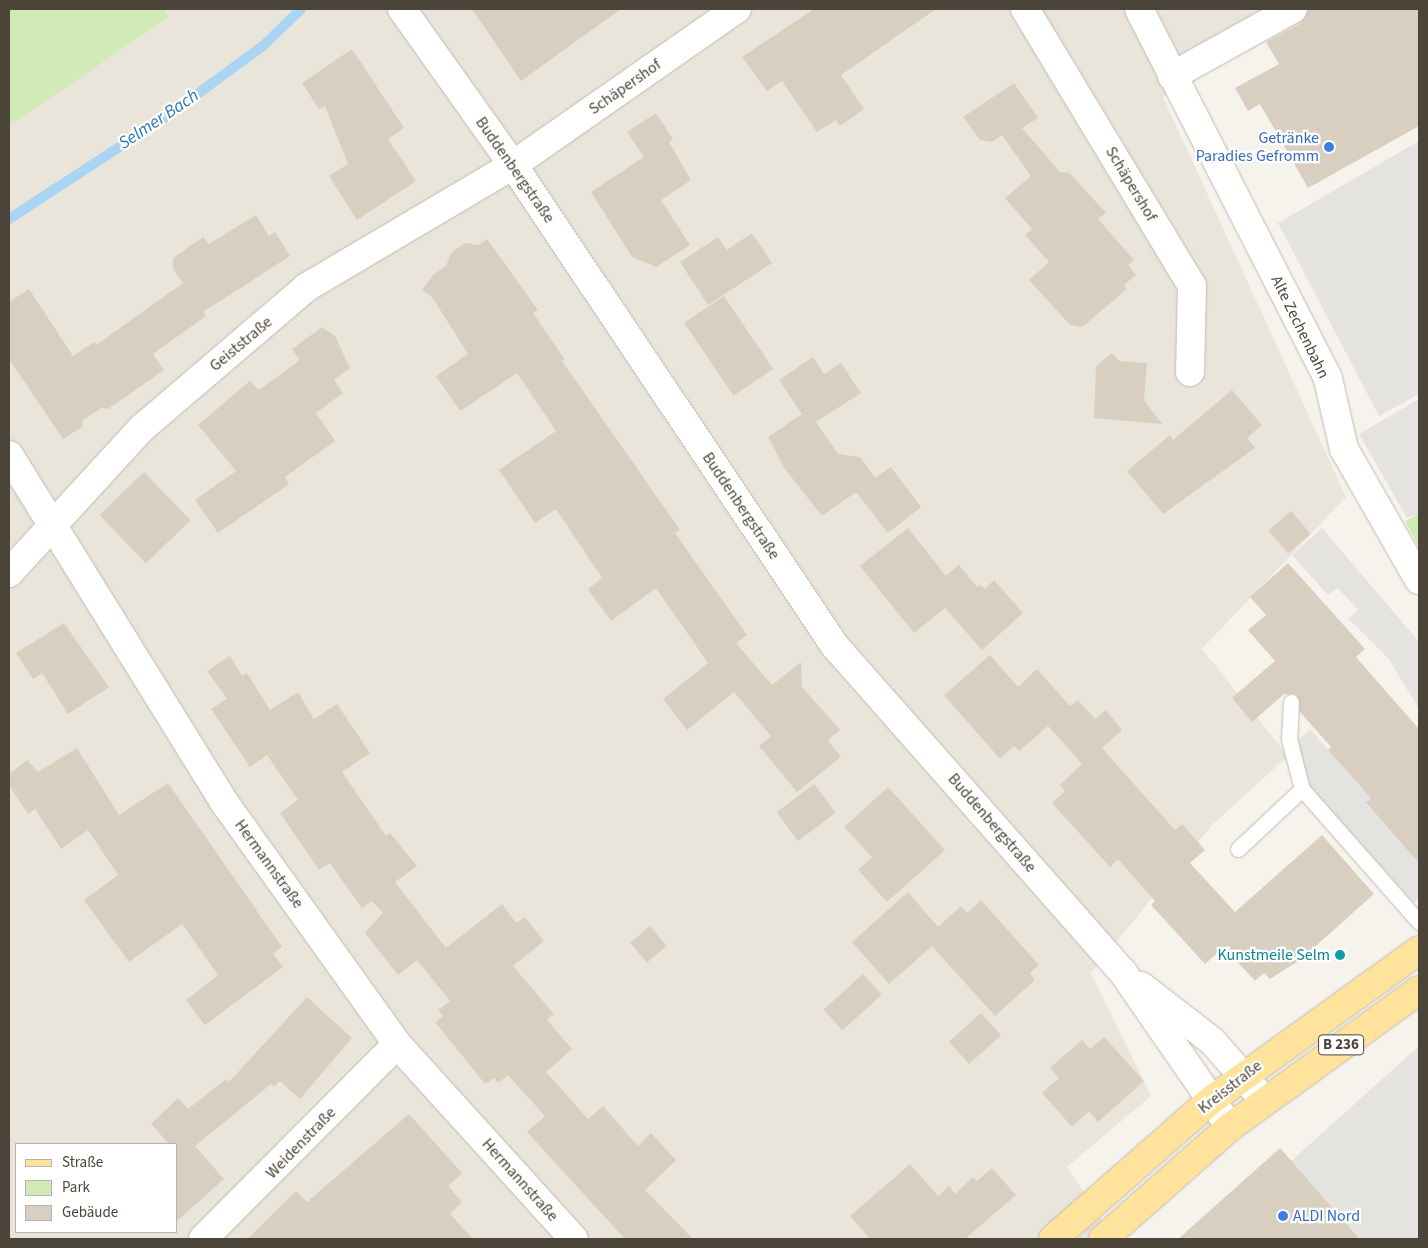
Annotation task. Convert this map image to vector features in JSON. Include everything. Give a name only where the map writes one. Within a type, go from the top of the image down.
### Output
[{"type":"main road","name":"Kreisstraße","points":[[1053,1239],[1210,1101],[1419,950]]},
{"type":"main road","name":"Kreisstraße","points":[[1103,1239],[1230,1127],[1264,1100],[1419,990]]},
{"type":"street","name":"Buddenbergstraße","points":[[402,9],[513,165],[835,646],[1122,971],[1210,1101],[1230,1127]]},
{"type":"street","name":"Schäpershof","points":[[513,165],[737,9]]},
{"type":"street","name":"Schäpershof","points":[[1025,9],[1192,286],[1190,372]]},
{"type":"street","name":"Alte Zechenbahn","points":[[1139,9],[1328,379],[1344,449],[1419,580]]},
{"type":"street","points":[[1172,76],[1294,9]]},
{"type":"street","name":"Geiststraße","points":[[9,573],[142,428],[307,287],[513,165]]},
{"type":"street","name":"Hermannstraße","points":[[9,455],[54,523],[224,802],[397,1044],[574,1239]]},
{"type":"street","name":"Buddenbergstraße","points":[[1122,971],[1212,1041],[1264,1100]]},
{"type":"street","name":"Weidenstraße","points":[[204,1239],[397,1044]]},
{"type":"lane","points":[[1292,702],[1289,739],[1302,789],[1419,922]]},
{"type":"lane","points":[[1238,848],[1302,789]]},
{"type":"shaded area","points":[[9,9],[1325,9],[1163,97],[1346,497],[1202,649],[1288,756],[1212,825],[1091,973],[1151,1096],[1067,1167],[1115,1239],[9,1239]]},
{"type":"shaded area","points":[[1419,141],[1419,394],[1379,416],[1278,223]]},
{"type":"shaded area","points":[[1419,399],[1419,514],[1407,518],[1359,434]]},
{"type":"shaded area","points":[[1322,528],[1419,642],[1419,709],[1388,658],[1349,619],[1358,610],[1338,588],[1328,595],[1292,555]]},
{"type":"shaded area","points":[[1310,729],[1371,798],[1366,804],[1413,856],[1419,851],[1419,898],[1414,903],[1285,760],[1288,756],[1285,752]]},
{"type":"shaded area","points":[[1419,1046],[1419,1239],[1361,1239],[1291,1161]]},
{"type":"green space","points":[[9,9],[163,9],[169,17],[9,126]]},
{"type":"green space","points":[[1419,514],[1419,547],[1405,521]]},
{"type":"building","points":[[472,9],[621,9],[521,81]]},
{"type":"building","points":[[814,9],[936,9],[841,75],[864,109],[840,126],[836,120],[817,132],[782,81],[767,91],[742,57]]},
{"type":"building","points":[[1309,9],[1419,9],[1419,126],[1308,188],[1260,104],[1248,111],[1235,88],[1279,64],[1266,42],[1301,23]]},
{"type":"building","points":[[352,49],[404,128],[388,139],[416,181],[357,220],[329,176],[348,164],[325,106],[319,109],[302,83]]},
{"type":"building","points":[[1014,83],[1038,118],[1022,128],[1060,172],[1070,173],[1106,213],[1098,219],[1134,260],[1128,265],[1136,275],[1124,285],[1127,289],[1082,327],[1070,325],[1029,280],[1049,262],[1025,235],[1032,229],[1005,198],[1031,176],[1002,135],[992,142],[980,140],[963,117]]},
{"type":"building","points":[[656,113],[673,139],[669,142],[691,180],[661,200],[690,245],[656,267],[632,257],[591,192],[644,157],[627,132]]},
{"type":"building","points":[[256,215],[269,236],[275,232],[290,256],[203,312],[206,316],[153,354],[164,370],[108,409],[101,408],[83,420],[82,427],[63,439],[9,359],[9,302],[29,289],[73,356],[94,342],[96,345],[183,283],[173,269],[173,258],[203,237],[209,244]]},
{"type":"building","points":[[752,233],[772,263],[708,305],[680,262],[718,237],[727,250]]},
{"type":"building","points":[[487,239],[538,310],[533,313],[565,360],[562,361],[680,530],[675,533],[747,635],[736,643],[772,685],[801,662],[802,687],[840,730],[828,740],[841,757],[797,792],[759,746],[771,736],[734,692],[687,730],[663,699],[708,663],[656,588],[611,621],[588,589],[602,578],[556,509],[535,523],[499,470],[556,431],[517,373],[460,411],[436,376],[468,354],[432,297],[422,290],[433,275],[446,266],[451,253],[465,243],[479,245]]},
{"type":"building","points":[[724,296],[773,369],[733,396],[684,323]]},
{"type":"building","points":[[322,327],[335,336],[350,368],[334,380],[343,393],[316,413],[335,441],[285,477],[289,484],[218,533],[195,500],[236,471],[198,425],[250,381],[259,390],[300,360],[292,349]]},
{"type":"building","points":[[1112,353],[1119,361],[1147,363],[1144,400],[1162,424],[1094,418],[1096,366]]},
{"type":"building","points":[[813,357],[824,374],[841,363],[861,393],[816,422],[838,454],[860,457],[875,478],[891,467],[921,507],[888,533],[856,492],[822,516],[785,469],[768,437],[802,414],[779,380]]},
{"type":"building","points":[[1232,390],[1262,425],[1247,438],[1255,448],[1163,514],[1127,471],[1170,435],[1173,440]]},
{"type":"building","points":[[144,472],[191,520],[146,563],[99,515]]},
{"type":"building","points":[[1291,511],[1311,534],[1288,553],[1268,531]]},
{"type":"building","points":[[908,528],[946,576],[959,565],[977,587],[980,585],[985,589],[994,580],[1023,613],[982,650],[945,608],[914,633],[860,566]]},
{"type":"building","points":[[1288,563],[1365,649],[1356,657],[1419,729],[1419,863],[1366,803],[1371,798],[1328,750],[1331,747],[1300,712],[1296,694],[1284,694],[1252,722],[1232,698],[1275,661],[1248,630],[1266,615],[1250,597]]},
{"type":"building","points":[[64,623],[109,687],[68,714],[42,673],[33,679],[16,653]]},
{"type":"building","points":[[990,655],[1018,687],[1037,669],[1070,706],[1078,700],[1095,719],[1106,710],[1122,730],[1102,748],[1175,830],[1182,824],[1205,850],[1190,863],[1235,912],[1322,835],[1374,894],[1300,960],[1270,979],[1264,973],[1255,981],[1234,958],[1231,962],[1220,951],[1205,964],[1151,905],[1155,901],[1118,859],[1110,867],[1052,803],[1065,791],[1060,785],[1082,764],[1048,726],[1019,751],[1014,746],[1000,759],[944,695]]},
{"type":"building","points":[[230,656],[242,676],[247,673],[270,710],[298,692],[314,719],[337,704],[370,753],[342,772],[386,836],[390,833],[417,866],[395,882],[446,948],[502,904],[516,923],[525,917],[544,941],[513,966],[554,1014],[547,1020],[572,1049],[546,1072],[588,1119],[603,1106],[638,1146],[651,1133],[676,1160],[645,1190],[693,1239],[625,1239],[527,1132],[545,1116],[508,1075],[498,1083],[494,1078],[485,1084],[435,1022],[443,1016],[438,1010],[450,1001],[417,960],[398,975],[365,933],[383,913],[372,901],[362,908],[330,863],[319,870],[280,813],[298,800],[267,755],[250,767],[211,709],[227,699],[207,671]]},
{"type":"building","points":[[77,748],[119,815],[168,783],[282,947],[273,954],[283,967],[205,1025],[186,1000],[218,975],[182,924],[129,962],[84,900],[118,875],[88,830],[61,849],[35,809],[28,814],[9,785],[9,774],[27,760],[38,772]]},
{"type":"building","points":[[814,784],[836,813],[798,841],[776,812]]},
{"type":"building","points":[[888,787],[945,850],[887,902],[858,870],[872,857],[844,827]]},
{"type":"building","points":[[908,892],[938,927],[961,906],[967,913],[981,900],[1039,965],[1030,973],[1035,980],[995,1016],[932,946],[889,984],[852,942]]},
{"type":"building","points":[[650,926],[667,946],[647,963],[630,943]]},
{"type":"building","points":[[863,974],[882,995],[842,1030],[824,1009]]},
{"type":"building","points":[[307,997],[352,1038],[300,1099],[280,1081],[274,1087],[271,1084],[195,1146],[224,1179],[178,1220],[178,1143],[168,1143],[151,1124],[178,1098],[188,1109],[226,1079],[229,1082]]},
{"type":"building","points":[[981,1013],[1001,1035],[969,1064],[949,1042]]},
{"type":"building","points":[[1104,1037],[1144,1081],[1098,1122],[1089,1111],[1072,1127],[1042,1093],[1059,1078],[1050,1068],[1082,1040],[1090,1049]]},
{"type":"building","points":[[409,1114],[462,1173],[448,1186],[462,1202],[450,1214],[473,1239],[247,1239],[296,1191],[307,1202]]},
{"type":"building","name":"ALDI Nord","points":[[1280,1148],[1360,1239],[1178,1239]]},
{"type":"building","points":[[910,1164],[938,1196],[949,1186],[955,1194],[973,1177],[977,1181],[992,1168],[1016,1195],[965,1239],[870,1239],[850,1216]]},
{"type":"waterway","name":"Selmer Bach","points":[[9,219],[170,114],[263,46],[301,9]]},
{"type":"place","name":"Getränke Paradies Gefromm","points":[[1329,147]]},
{"type":"place","name":"Kunstmeile Selm","points":[[1340,955]]},
{"type":"place","name":"ALDI Nord","points":[[1283,1216]]}]
